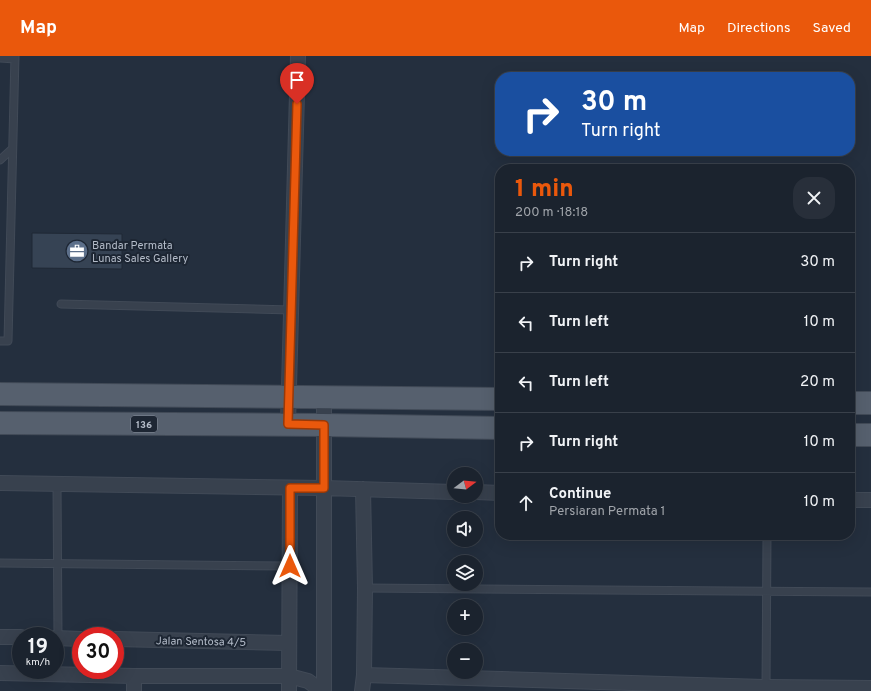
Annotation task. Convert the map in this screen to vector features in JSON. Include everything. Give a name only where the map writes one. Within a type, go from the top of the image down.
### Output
[{"type":"main road","points":[[0,394],[495,399]]},
{"type":"main road","points":[[855,403],[871,403]]},
{"type":"main road","name":"136","points":[[0,423],[288,424],[495,428]]},
{"type":"main road","points":[[855,435],[871,435]]},
{"type":"street","points":[[288,424],[298,56]]},
{"type":"street","points":[[323,691],[324,397]]},
{"type":"street","points":[[0,483],[324,488],[447,492]]},
{"type":"street","points":[[289,691],[288,643],[290,488]]},
{"type":"street","points":[[362,691],[364,675],[365,588],[363,490]]},
{"type":"street","points":[[483,492],[495,493]]},
{"type":"street","points":[[855,500],[871,500]]},
{"type":"street","points":[[0,637],[12,637]]},
{"type":"street","name":"Jalan Sentosa 4/5","points":[[124,639],[288,643]]},
{"type":"street","points":[[0,673],[134,676],[289,676],[308,681],[323,691]]},
{"type":"street","points":[[364,675],[766,687],[871,688]]},
{"type":"street","points":[[134,676],[134,691]]},
{"type":"lane","points":[[0,58],[15,57],[8,341],[0,341]]},
{"type":"lane","points":[[0,160],[12,149]]},
{"type":"lane","points":[[61,304],[291,310]]},
{"type":"lane","points":[[57,484],[57,627]]},
{"type":"lane","points":[[766,687],[767,540]]},
{"type":"lane","points":[[0,564],[58,563],[290,566]]},
{"type":"lane","points":[[365,588],[871,592]]},
{"type":"building","name":"Bandar Permata Lunas Sales Gallery","points":[[32,233],[122,234],[122,269],[32,268]]},
{"type":"place","name":"Bandar Permata Lunas Sales Gallery","points":[[77,251]]},
{"type":"route","points":[[290,566],[290,488],[324,488],[324,425],[288,424],[297,104]]}]
